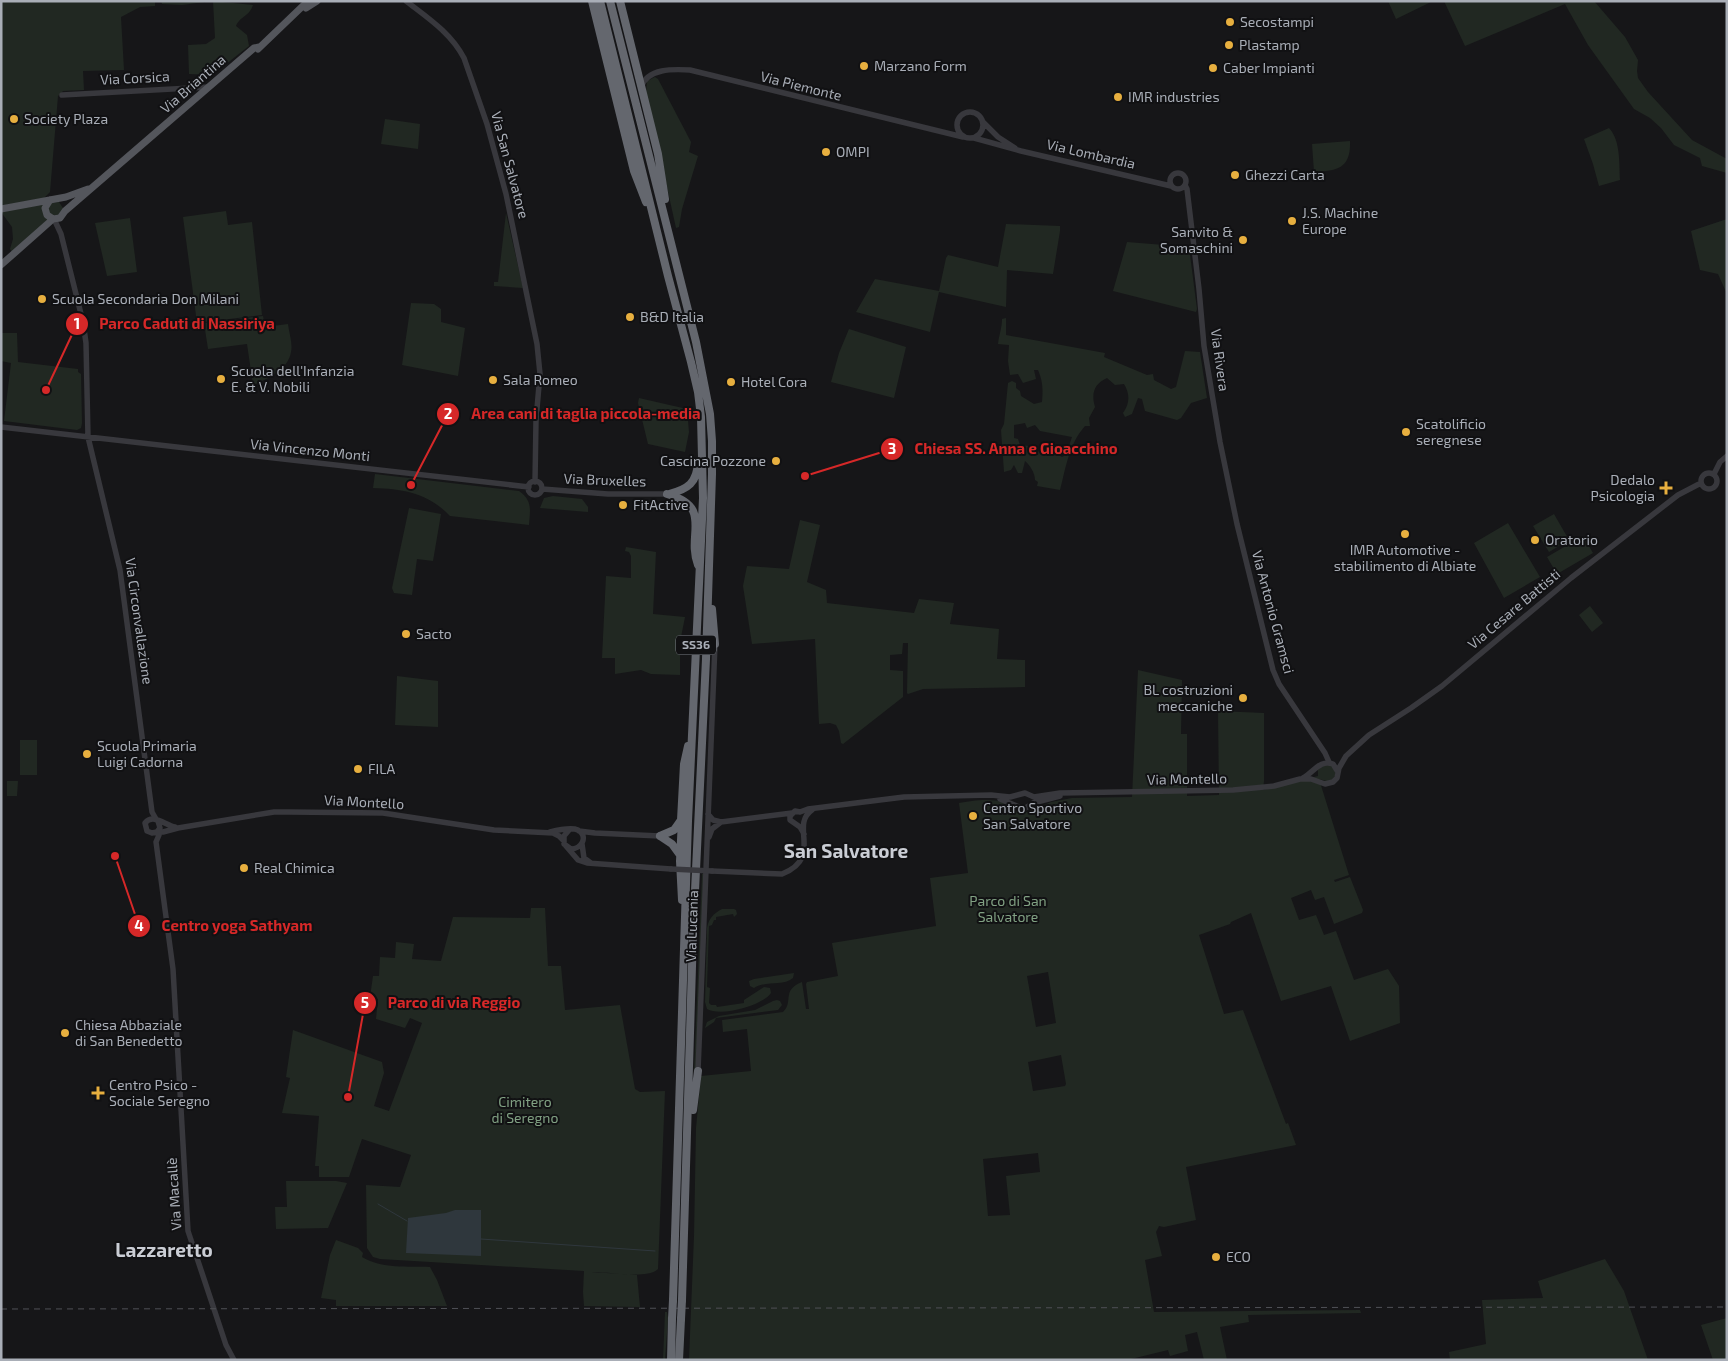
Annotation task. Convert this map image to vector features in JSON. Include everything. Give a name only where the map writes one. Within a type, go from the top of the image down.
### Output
[{"type":"highway","points":[[592,1],[634,171],[658,236]]},
{"type":"highway","name":"SS36","points":[[600,1],[698,392],[702,439],[703,498],[692,737],[671,1360]]},
{"type":"highway","name":"SS36","points":[[610,1],[696,342],[710,414],[712,466],[700,799],[693,933],[680,1360]]},
{"type":"highway","points":[[620,1],[662,172],[668,230]]},
{"type":"highway","points":[[667,494],[688,487],[694,480],[698,472],[699,445],[702,439]]},
{"type":"highway","points":[[667,494],[680,498],[693,510],[696,519],[695,556],[700,569]]},
{"type":"highway","points":[[708,573],[714,644]]},
{"type":"highway","points":[[686,922],[682,900],[682,815],[685,759],[692,737]]},
{"type":"highway","points":[[660,836],[674,830],[682,815]]},
{"type":"highway","points":[[660,836],[672,844],[681,857]]},
{"type":"highway","points":[[686,1178],[691,1160],[693,1112],[698,1071]]},
{"type":"main road","name":"Via Briantina","points":[[144,144],[163,131],[256,52],[308,1]]},
{"type":"main road","name":"Via Briantina","points":[[297,13],[317,1]]},
{"type":"main road","name":"Via Briantina","points":[[64,214],[254,48],[259,47]]},
{"type":"main road","name":"Via Briantina","points":[[1,209],[52,200],[79,193],[96,186]]},
{"type":"main road","points":[[1,265],[53,219],[64,214],[64,203],[52,200],[46,206],[45,210],[48,216],[53,219]]},
{"type":"street","name":"Via San Salvatore","points":[[406,1],[446,33],[459,48],[487,124],[506,194],[540,362],[535,482]]},
{"type":"street","points":[[637,68],[644,73],[651,74]]},
{"type":"street","name":"Via Piemonte","points":[[651,74],[674,69],[690,70],[818,103],[963,137]]},
{"type":"street","points":[[641,87],[644,80],[651,74]]},
{"type":"street","name":"Via Corsica","points":[[62,95],[209,87]]},
{"type":"street","points":[[946,132],[952,130],[961,115],[968,112],[979,115],[984,126],[981,134],[974,138],[963,137],[958,132],[956,124]]},
{"type":"street","name":"Via Lombardia","points":[[983,122],[998,137],[1021,152]]},
{"type":"street","name":"Via Lombardia","points":[[974,138],[1021,152],[1171,186]]},
{"type":"street","points":[[1156,182],[1175,173],[1182,174],[1186,179],[1185,185],[1178,189]]},
{"type":"street","points":[[1171,176],[1169,181],[1171,186],[1178,189],[1187,198]]},
{"type":"street","name":"Via Rivera","points":[[1185,185],[1195,251],[1204,346],[1220,442],[1237,524]]},
{"type":"street","points":[[61,234],[64,214]]},
{"type":"street","points":[[53,219],[61,234]]},
{"type":"street","points":[[45,228],[58,227]]},
{"type":"street","name":"Via Circonvallazione","points":[[61,234],[83,322],[86,343],[88,437],[120,570],[152,812],[158,820]]},
{"type":"street","name":"Via Vincenzo Monti","points":[[1,427],[529,487]]},
{"type":"street","points":[[1714,474],[1720,462],[1727,456]]},
{"type":"street","points":[[1705,474],[1714,474],[1717,480],[1714,488],[1706,489],[1701,484],[1701,478],[1705,474]]},
{"type":"street","points":[[535,482],[540,484],[542,489],[541,492],[535,495],[530,492],[529,487],[531,483],[535,482]]},
{"type":"street","name":"Via Cesare Battisti","points":[[1338,772],[1346,756],[1369,735],[1411,708],[1450,679],[1571,578],[1678,495],[1701,484]]},
{"type":"street","name":"Via Bruxelles","points":[[542,489],[608,494],[667,494]]},
{"type":"street","name":"Via Antonio Gramsci","points":[[1237,524],[1273,670],[1279,684],[1325,753],[1327,762]]},
{"type":"street","name":"Via Lucania","points":[[698,1071],[714,644]]},
{"type":"street","name":"Via Cesare Battisti","points":[[1327,762],[1346,756]]},
{"type":"street","points":[[1327,762],[1335,766],[1338,772],[1335,780],[1325,784],[1319,781],[1316,775],[1317,768],[1327,762]]},
{"type":"street","name":"Via Montello","points":[[1300,780],[1317,768]]},
{"type":"street","name":"Via Montello","points":[[1029,796],[1210,791],[1261,788],[1309,779],[1319,781]]},
{"type":"street","points":[[708,814],[713,820],[721,822],[782,814],[791,815],[796,811],[800,812],[904,797],[991,795],[1017,796],[1022,793],[1029,796],[1032,801],[1031,805],[1024,810],[991,795]]},
{"type":"street","name":"Via Montello","points":[[1031,805],[1043,800],[1075,794]]},
{"type":"street","points":[[1017,796],[1015,801],[1017,806]]},
{"type":"street","points":[[796,824],[800,824],[812,809]]},
{"type":"street","points":[[148,820],[152,818],[158,820],[160,825],[157,832],[145,827],[148,820],[152,812]]},
{"type":"street","name":"Via Montello","points":[[157,832],[274,812],[384,813],[494,830],[548,832],[569,830]]},
{"type":"street","points":[[800,812],[803,819]]},
{"type":"street","points":[[791,815],[792,822],[804,834]]},
{"type":"street","name":"Via Montello","points":[[548,832],[557,834],[578,860],[593,864],[782,874],[799,863],[802,857],[805,846],[803,819]]},
{"type":"street","name":"Via Montello","points":[[158,820],[165,825],[178,828]]},
{"type":"street","points":[[706,862],[712,829],[721,822]]},
{"type":"street","points":[[595,833],[574,849],[565,844],[565,833],[569,830],[660,836]]},
{"type":"street","points":[[578,831],[582,834],[584,858],[593,864]]},
{"type":"street","name":"Via Macallè","points":[[157,832],[156,842],[173,970],[188,1231],[226,1345],[234,1360]]},
{"type":"green space","points":[[1,1],[155,1],[155,6],[140,7],[121,17],[124,70],[83,71],[84,90],[63,91],[58,96],[50,192],[44,198],[1,206]]},
{"type":"green space","points":[[161,1],[212,1],[182,5],[162,4]]},
{"type":"green space","points":[[213,1],[253,5],[236,26],[247,35],[249,46],[212,75],[189,74],[188,45],[206,44],[215,38]]},
{"type":"green space","points":[[1388,1],[1433,1],[1396,19]]},
{"type":"green space","points":[[1444,1],[1594,1],[1625,37],[1638,60],[1638,78],[1648,92],[1692,140],[1727,159],[1727,173],[1702,166],[1700,158],[1674,145],[1661,128],[1650,118],[1634,109],[1588,45],[1565,4],[1465,46]]},
{"type":"green space","points":[[655,77],[658,79],[691,142],[689,152],[698,156],[682,209],[679,227],[676,228],[646,92],[647,81]]},
{"type":"green space","points":[[385,119],[420,124],[418,149],[381,144]]},
{"type":"green space","points":[[1609,128],[1616,139],[1620,180],[1599,186],[1584,139]]},
{"type":"green space","points":[[1350,141],[1348,157],[1341,166],[1330,171],[1314,172],[1312,144]]},
{"type":"green space","points":[[59,202],[63,208],[61,215],[50,216],[49,203]]},
{"type":"green space","points":[[43,204],[50,221],[12,252],[10,249],[13,239],[12,227],[1,212]]},
{"type":"green space","points":[[226,211],[228,225],[252,222],[262,315],[197,323],[183,217]]},
{"type":"green space","points":[[506,213],[523,288],[494,286],[494,282],[498,282]]},
{"type":"green space","points":[[130,218],[137,272],[107,276],[95,223]]},
{"type":"green space","points":[[1727,219],[1727,294],[1718,274],[1700,270],[1691,231]]},
{"type":"green space","points":[[1006,224],[1060,226],[1060,231],[1053,274],[1007,270],[1006,307],[939,292],[930,332],[856,312],[875,279],[939,291],[948,255],[998,267]]},
{"type":"green space","points":[[1127,242],[1189,247],[1196,312],[1113,291]]},
{"type":"green space","points":[[411,303],[434,304],[441,309],[441,322],[465,328],[458,376],[402,365]]},
{"type":"green space","points":[[263,316],[265,327],[288,324],[291,349],[286,364],[281,369],[253,385],[247,344],[208,349],[204,323]]},
{"type":"green space","points":[[1006,318],[1006,335],[1105,353],[1104,357],[1147,375],[1153,374],[1154,380],[1171,389],[1176,387],[1185,351],[1200,352],[1207,398],[1191,403],[1181,418],[1177,420],[1145,411],[1142,399],[1138,398],[1132,414],[1125,417],[1123,413],[1127,406],[1128,398],[1126,388],[1124,384],[1115,385],[1107,378],[1096,386],[1093,397],[1095,407],[1089,418],[1090,426],[1085,426],[1075,440],[1060,490],[1037,486],[1038,482],[1035,480],[1032,469],[1025,461],[1022,473],[1018,473],[1014,465],[1011,470],[1004,472],[1001,430],[1004,424],[1008,383],[1012,381],[1016,383],[1016,388],[1020,391],[1021,396],[1034,404],[1042,402],[1042,389],[1038,370],[1034,370],[1036,379],[1023,383],[1018,374],[1010,375],[1008,361],[1009,345],[998,344],[1002,319]],"holes":[[[1025,423],[1027,428],[1035,425],[1040,431],[1072,437],[1066,455],[1062,457],[1055,453],[1042,453],[1035,449],[1029,450],[1029,446],[1020,445],[1018,439],[1014,438],[1014,425]]]},
{"type":"green space","points":[[849,329],[906,347],[894,398],[831,382],[839,353]]},
{"type":"green space","points":[[1,333],[17,333],[18,362],[78,369],[78,372],[81,374],[81,428],[77,430],[4,421],[11,363],[1,361]]},
{"type":"green space","points":[[639,398],[687,409],[689,432],[685,452],[648,444],[638,403]]},
{"type":"green space","points":[[375,474],[519,491],[529,502],[529,525],[450,516],[442,508],[424,497],[405,491],[373,488]]},
{"type":"green space","points":[[553,496],[582,499],[588,507],[588,512],[540,508],[544,498]]},
{"type":"green space","points":[[409,508],[441,514],[433,561],[417,559],[412,595],[394,593],[392,588]]},
{"type":"green space","points":[[1554,514],[1569,540],[1549,552],[1533,526]]},
{"type":"green space","points":[[800,520],[820,525],[807,582],[826,590],[827,603],[914,613],[919,599],[954,603],[950,624],[999,629],[997,659],[1025,660],[1025,687],[923,689],[908,694],[908,643],[903,643],[902,654],[890,655],[890,670],[903,671],[903,697],[843,744],[841,743],[836,725],[830,723],[819,724],[815,639],[752,644],[743,586],[747,566],[789,569]]},
{"type":"green space","points":[[1508,523],[1540,577],[1504,598],[1474,543]]},
{"type":"green space","points":[[1583,536],[1593,553],[1557,574],[1547,557]]},
{"type":"green space","points":[[626,547],[656,552],[653,614],[685,617],[680,642],[680,675],[651,674],[641,670],[615,674],[615,658],[602,658],[606,576],[631,578],[631,556],[629,552],[625,551]]},
{"type":"green space","points":[[1590,606],[1603,623],[1592,632],[1579,615]]},
{"type":"green space","name":"Parco di San Salvatore","points":[[1138,670],[1182,680],[1181,734],[1187,734],[1187,796],[1219,795],[1218,711],[1264,713],[1263,790],[1318,776],[1318,770],[1321,766],[1331,765],[1335,771],[1335,776],[1330,782],[1319,779],[1349,875],[1334,880],[1335,882],[1350,877],[1363,910],[1362,913],[1334,924],[1324,897],[1315,900],[1311,890],[1291,898],[1299,920],[1316,915],[1324,935],[1336,931],[1354,980],[1388,969],[1399,986],[1400,1023],[1350,1041],[1331,986],[1281,1001],[1251,913],[1230,924],[1199,935],[1224,1014],[1243,1010],[1286,1124],[1288,1123],[1296,1145],[1186,1167],[1196,1220],[1164,1227],[1159,1226],[1156,1232],[1162,1256],[1145,1260],[1154,1312],[1360,1310],[1361,1313],[1248,1315],[1249,1322],[1220,1327],[1227,1360],[1204,1360],[1197,1332],[1185,1335],[1188,1351],[1170,1356],[1168,1350],[1127,1360],[689,1360],[696,1128],[701,1076],[751,1071],[747,1029],[723,1032],[722,1020],[783,1012],[788,1004],[790,992],[796,985],[802,982],[806,1009],[809,1009],[807,982],[838,976],[832,943],[936,926],[930,878],[968,873],[959,803],[982,800],[998,801],[1006,803],[1017,812],[1029,812],[1051,802],[1072,798],[1132,797]],"holes":[[[1048,972],[1056,1023],[1036,1027],[1027,976]],[[1061,1055],[1065,1086],[1033,1091],[1028,1062]],[[1038,1153],[1040,1172],[1006,1176],[1010,1215],[988,1216],[983,1159]]]},
{"type":"green space","points":[[397,676],[438,681],[438,727],[395,725]]},
{"type":"green space","points":[[20,740],[37,740],[37,775],[20,775]]},
{"type":"green space","points":[[7,781],[18,781],[17,796],[7,796]]},
{"type":"green space","points":[[702,874],[704,874],[696,1072],[694,1072]]},
{"type":"green space","name":"Cimitero di Seregno","points":[[531,908],[545,908],[548,966],[561,966],[565,1010],[620,1005],[635,1089],[640,1092],[665,1091],[658,1269],[653,1272],[636,1275],[640,1307],[584,1306],[584,1271],[380,1259],[373,1257],[367,1248],[366,1185],[400,1187],[411,1155],[362,1139],[349,1177],[319,1177],[319,1166],[315,1166],[319,1116],[282,1113],[290,1078],[286,1077],[293,1030],[382,1062],[384,1073],[374,1106],[389,1111],[422,1023],[410,1018],[405,1028],[376,1019],[378,999],[370,997],[373,976],[379,976],[380,957],[395,958],[396,942],[414,944],[412,959],[441,961],[453,917],[530,918]]},
{"type":"green space","points":[[722,909],[734,909],[737,914],[734,917],[733,914],[716,917],[716,920],[709,926],[707,987],[710,988],[709,1003],[717,1007],[744,1003],[744,1000],[764,987],[770,988],[771,993],[766,998],[750,1006],[722,1012],[707,1009],[705,1002],[707,928],[712,917]]},
{"type":"green space","points":[[794,973],[793,978],[789,981],[764,984],[754,988],[750,986],[749,981],[754,979]]},
{"type":"green space","points":[[777,1000],[782,1005],[778,1010],[716,1018],[714,1022],[705,1028],[707,1022],[719,1016],[755,1010]]},
{"type":"green space","points":[[286,1181],[336,1181],[347,1183],[328,1228],[276,1229],[275,1207],[287,1207]]},
{"type":"green space","points":[[336,1240],[358,1248],[363,1253],[362,1257],[370,1261],[395,1266],[430,1267],[447,1306],[336,1306],[336,1300],[321,1298],[330,1255]]},
{"type":"green space","points":[[1605,1259],[1624,1291],[1648,1360],[1450,1360],[1449,1352],[1486,1344],[1482,1300],[1543,1298],[1538,1281]]},
{"type":"green space","points":[[665,1312],[667,1312],[668,1319],[665,1360],[663,1360]]},
{"type":"green space","points":[[1727,1318],[1727,1360],[1713,1360],[1701,1325]]},
{"type":"shaded area","points":[[455,1210],[481,1210],[481,1256],[406,1253],[408,1218]]},
{"type":"waterway","points":[[378,1204],[407,1221]]},
{"type":"waterway","points":[[481,1239],[655,1251]]},
{"type":"railway","points":[[1,1309],[1727,1307]]},
{"type":"place","name":"Secostampi","points":[[1230,22]]},
{"type":"place","name":"Plastamp","points":[[1229,45]]},
{"type":"place","name":"Marzano Form","points":[[864,66]]},
{"type":"place","name":"Caber Impianti","points":[[1213,68]]},
{"type":"place","name":"IMR industries","points":[[1118,97]]},
{"type":"place","name":"Society Plaza","points":[[14,119]]},
{"type":"place","name":"OMPI","points":[[826,152]]},
{"type":"place","name":"Ghezzi Carta","points":[[1235,175]]},
{"type":"place","name":"J.S. Machine Europe","points":[[1292,221]]},
{"type":"place","name":"Sanvito & Somaschini","points":[[1243,240]]},
{"type":"place","name":"Scuola Secondaria Don Milani","points":[[42,299]]},
{"type":"place","name":"B&D Italia","points":[[630,317]]},
{"type":"place","name":"Scuola dell'Infanzia E. & V. Nobili","points":[[221,379]]},
{"type":"place","name":"Sala Romeo","points":[[493,380]]},
{"type":"place","name":"Hotel Cora","points":[[731,382]]},
{"type":"place","name":"Parco Caduti di Nassiriya","points":[[46,390]]},
{"type":"place","name":"Scatolificio seregnese","points":[[1406,432]]},
{"type":"place","name":"Cascina Pozzone","points":[[776,461]]},
{"type":"place","name":"Chiesa SS. Anna e Gioacchino","points":[[805,476]]},
{"type":"place","name":"Area cani di taglia piccola-media","points":[[411,485]]},
{"type":"place","name":"Dedalo Psicologia","points":[[1666,488]]},
{"type":"place","name":"FitActive","points":[[623,505]]},
{"type":"place","name":"IMR Automotive - stabilimento di Albiate","points":[[1405,534]]},
{"type":"place","name":"Oratorio","points":[[1535,540]]},
{"type":"place","name":"Sacto","points":[[406,634]]},
{"type":"place","name":"BL costruzioni meccaniche","points":[[1243,698]]},
{"type":"place","name":"Scuola Primaria Luigi Cadorna","points":[[87,754]]},
{"type":"place","name":"FILA","points":[[358,769]]},
{"type":"place","name":"Centro Sportivo San Salvatore","points":[[973,816]]},
{"type":"place","name":"Centro yoga Sathyam","points":[[115,856]]},
{"type":"place","name":"Real Chimica","points":[[244,868]]},
{"type":"place","name":"Chiesa Abbaziale di San Benedetto","points":[[65,1033]]},
{"type":"place","name":"Centro Psico - Sociale Seregno","points":[[98,1093]]},
{"type":"place","name":"Parco di via Reggio","points":[[348,1097]]},
{"type":"place","name":"ECO","points":[[1216,1257]]},
{"type":"district","name":"San Salvatore","points":[[846,851]]},
{"type":"district","name":"Lazzaretto","points":[[164,1250]]}]
